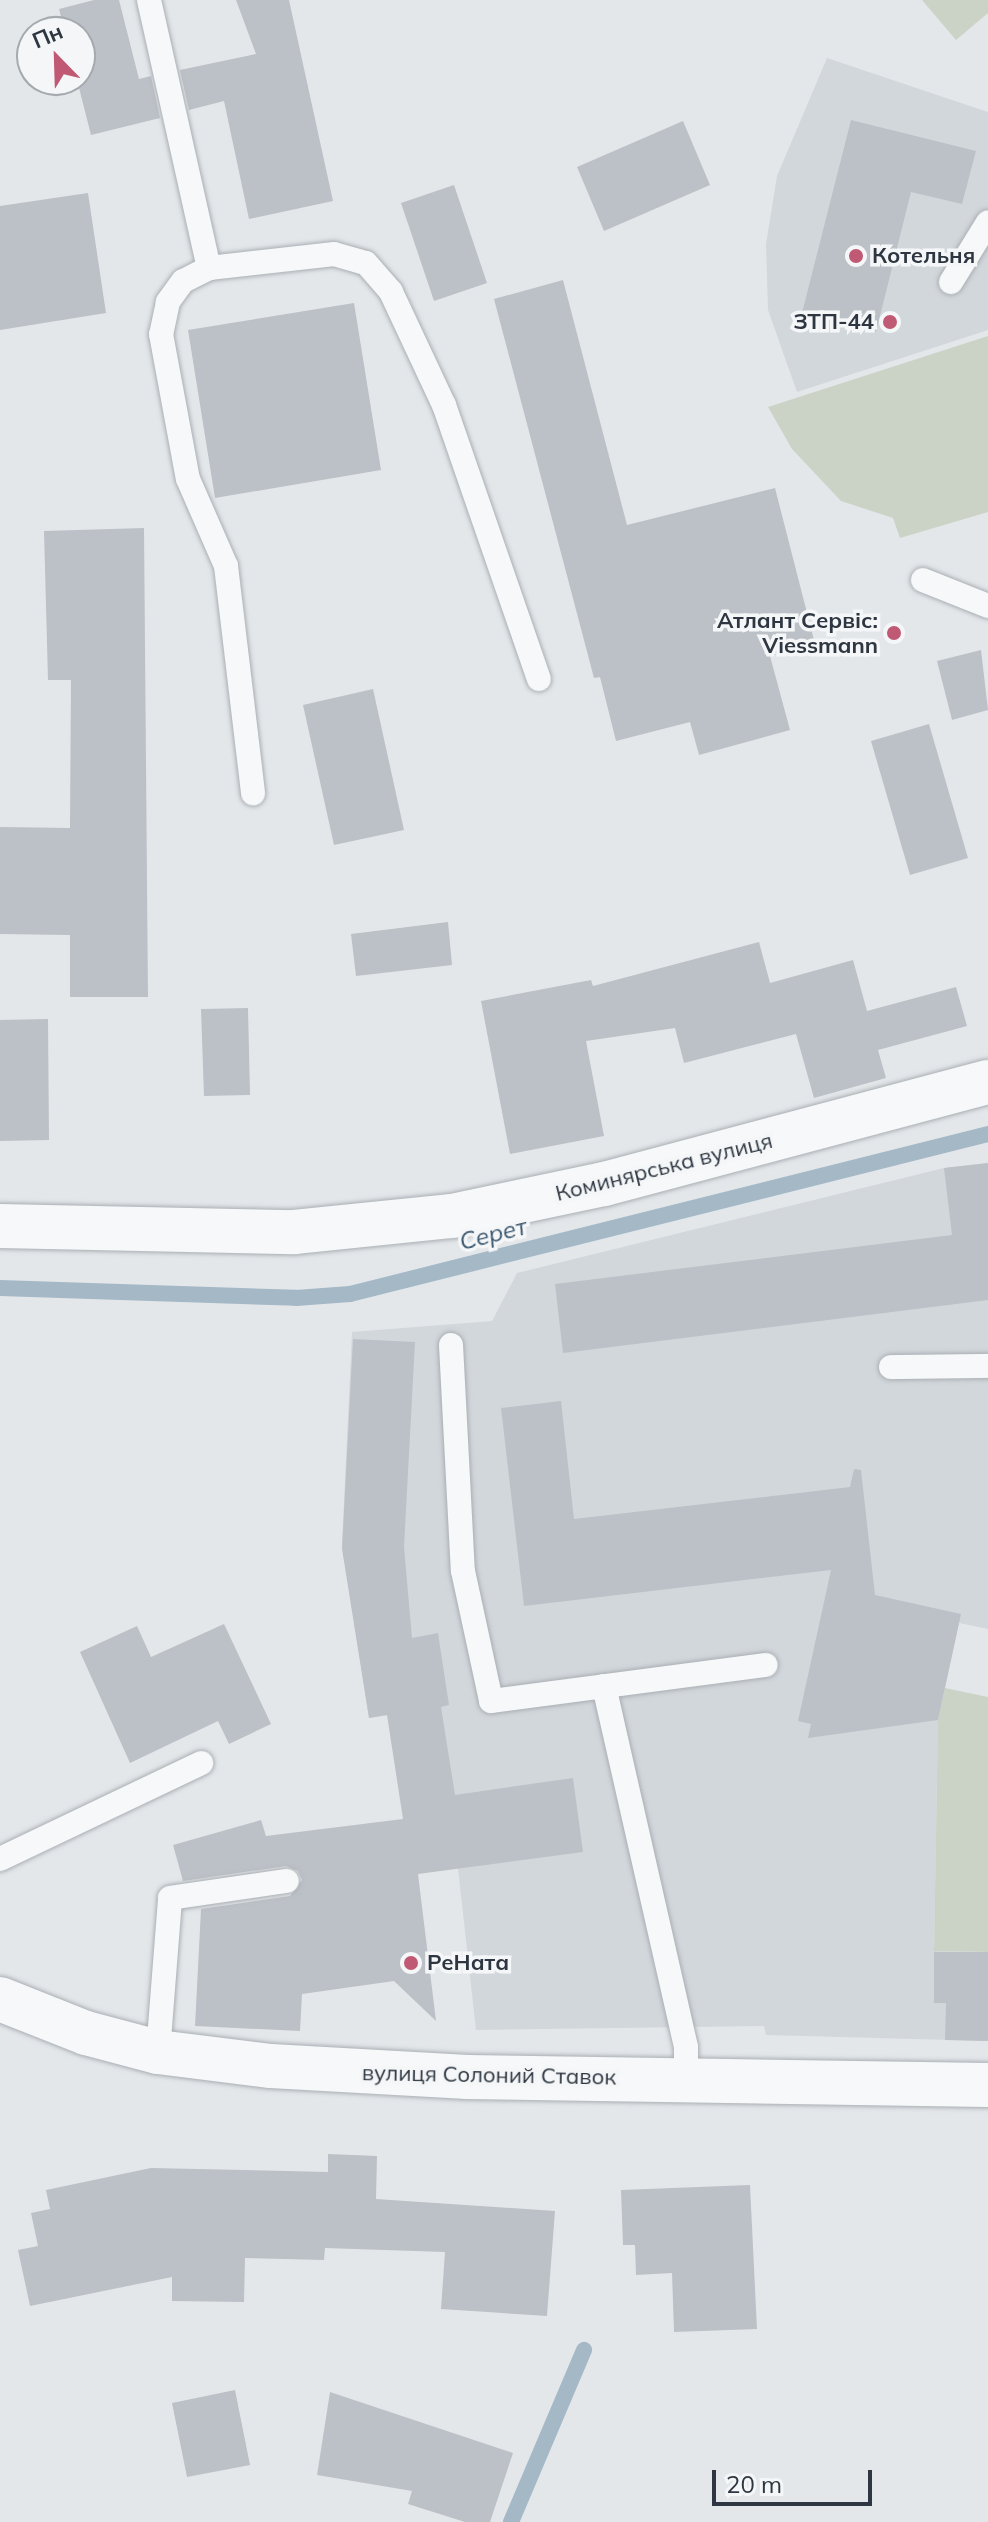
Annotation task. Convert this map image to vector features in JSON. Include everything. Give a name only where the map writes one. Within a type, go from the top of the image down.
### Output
[{"type":"street","name":"Коминярська вулиця","points":[[0,1226],[294,1232],[452,1216],[604,1184],[988,1082]]},
{"type":"street","name":"вулиця Солоний Ставок","points":[[0,1999],[86,2033],[158,2052],[386,2073],[988,2085]]},
{"type":"lane","points":[[149,0],[209,268]]},
{"type":"lane","points":[[951,282],[988,222]]},
{"type":"lane","points":[[253,793],[226,566],[188,479],[161,334],[168,302],[183,281],[209,268],[334,254],[366,263],[391,292],[444,405],[539,679]]},
{"type":"lane","points":[[923,580],[988,606]]},
{"type":"lane","points":[[451,1345],[463,1571],[491,1701],[766,1665]]},
{"type":"lane","points":[[891,1367],[988,1366]]},
{"type":"lane","points":[[604,1686],[686,2047],[686,2079]]},
{"type":"lane","points":[[0,1859],[201,1763]]},
{"type":"lane","points":[[158,2052],[170,1898],[287,1881]]},
{"type":"shaded area","points":[[922,0],[988,0],[988,13],[956,40]]},
{"type":"shaded area","points":[[827,58],[988,112],[988,330],[797,392],[768,310],[766,244],[777,176]]},
{"type":"shaded area","points":[[988,336],[988,512],[900,538],[893,518],[841,501],[792,449],[768,407]]},
{"type":"shaded area","points":[[988,1163],[988,1629],[959,1623],[938,1720],[934,1951],[988,1952],[988,2041],[766,2035],[764,2026],[476,2030],[440,1707],[369,1718],[342,1544],[352,1332],[492,1321],[517,1273],[944,1168]]},
{"type":"shaded area","points":[[945,1688],[988,1697],[988,1952],[934,1951],[938,1720]]},
{"type":"building","points":[[94,0],[119,0],[139,79],[151,76],[160,118],[91,135],[81,96],[96,96],[96,16],[61,16],[59,9]]},
{"type":"building","points":[[236,0],[289,0],[333,201],[249,219],[224,101],[189,110],[180,70],[256,54]]},
{"type":"building","name":"Котельня","points":[[851,120],[976,151],[962,204],[911,192],[876,332],[802,313]]},
{"type":"building","points":[[683,121],[710,185],[604,231],[577,167]]},
{"type":"building","points":[[454,185],[487,283],[434,301],[401,203]]},
{"type":"building","points":[[88,193],[106,313],[0,330],[0,206]]},
{"type":"building","points":[[563,280],[627,525],[775,488],[815,644],[770,656],[790,730],[699,755],[690,722],[616,741],[600,677],[594,678],[494,299]]},
{"type":"building","points":[[354,303],[381,470],[215,498],[188,330]]},
{"type":"building","points":[[144,528],[148,997],[70,997],[70,935],[0,934],[0,827],[70,828],[71,680],[48,680],[44,531]]},
{"type":"building","points":[[981,650],[988,710],[952,720],[937,661]]},
{"type":"building","points":[[373,689],[404,830],[334,845],[303,705]]},
{"type":"building","points":[[929,724],[968,858],[910,875],[871,741]]},
{"type":"building","points":[[448,922],[452,965],[356,976],[351,934]]},
{"type":"building","points":[[759,942],[770,983],[853,960],[867,1011],[956,987],[967,1026],[878,1050],[886,1078],[814,1098],[796,1034],[684,1063],[675,1028],[586,1041],[604,1136],[510,1154],[481,1001],[591,980],[593,986]]},
{"type":"building","points":[[248,1008],[250,1095],[204,1096],[201,1009]]},
{"type":"building","points":[[48,1019],[49,1140],[0,1141],[0,1020]]},
{"type":"building","points":[[988,1163],[988,1300],[563,1353],[555,1284],[952,1235],[944,1168]]},
{"type":"building","points":[[353,1339],[415,1342],[404,1547],[412,1638],[438,1633],[449,1705],[441,1707],[455,1795],[573,1778],[583,1852],[418,1874],[436,2021],[394,1981],[302,1994],[300,2031],[195,2026],[201,1909],[290,1896],[302,1880],[298,1871],[286,1866],[183,1881],[173,1845],[261,1820],[266,1836],[403,1819],[387,1715],[369,1718],[342,1549]]},
{"type":"building","points":[[561,1401],[574,1519],[850,1487],[854,1469],[861,1470],[875,1595],[961,1614],[938,1720],[808,1738],[811,1724],[798,1721],[831,1570],[524,1606],[501,1408]]},
{"type":"building","points":[[224,1624],[271,1724],[229,1744],[218,1721],[130,1763],[80,1652],[137,1626],[151,1657]]},
{"type":"building","points":[[934,1952],[988,1952],[988,2041],[945,2040],[946,2003],[934,2003]]},
{"type":"building","points":[[328,2154],[377,2156],[376,2199],[555,2211],[547,2316],[441,2309],[445,2252],[325,2248],[324,2260],[245,2258],[244,2302],[172,2301],[172,2277],[30,2306],[18,2250],[38,2246],[31,2213],[50,2209],[46,2190],[151,2168],[328,2172]]},
{"type":"building","points":[[750,2185],[757,2329],[674,2332],[672,2273],[636,2275],[635,2245],[623,2245],[621,2190]]},
{"type":"building","points":[[235,2390],[250,2465],[187,2477],[172,2403]]},
{"type":"building","points":[[330,2392],[513,2453],[490,2522],[465,2522],[408,2504],[412,2491],[317,2475]]},
{"type":"waterway","name":"Серет","points":[[0,1288],[296,1298],[350,1294],[988,1134]]},
{"type":"waterway","points":[[511,2522],[584,2350]]},
{"type":"place","name":"Котельня","points":[[856,256]]},
{"type":"place","name":"ЗТП-44","points":[[890,322]]},
{"type":"place","name":"Атлант Сервіс: Viessmann","points":[[894,633]]},
{"type":"place","name":"РеНата","points":[[411,1963]]}]
